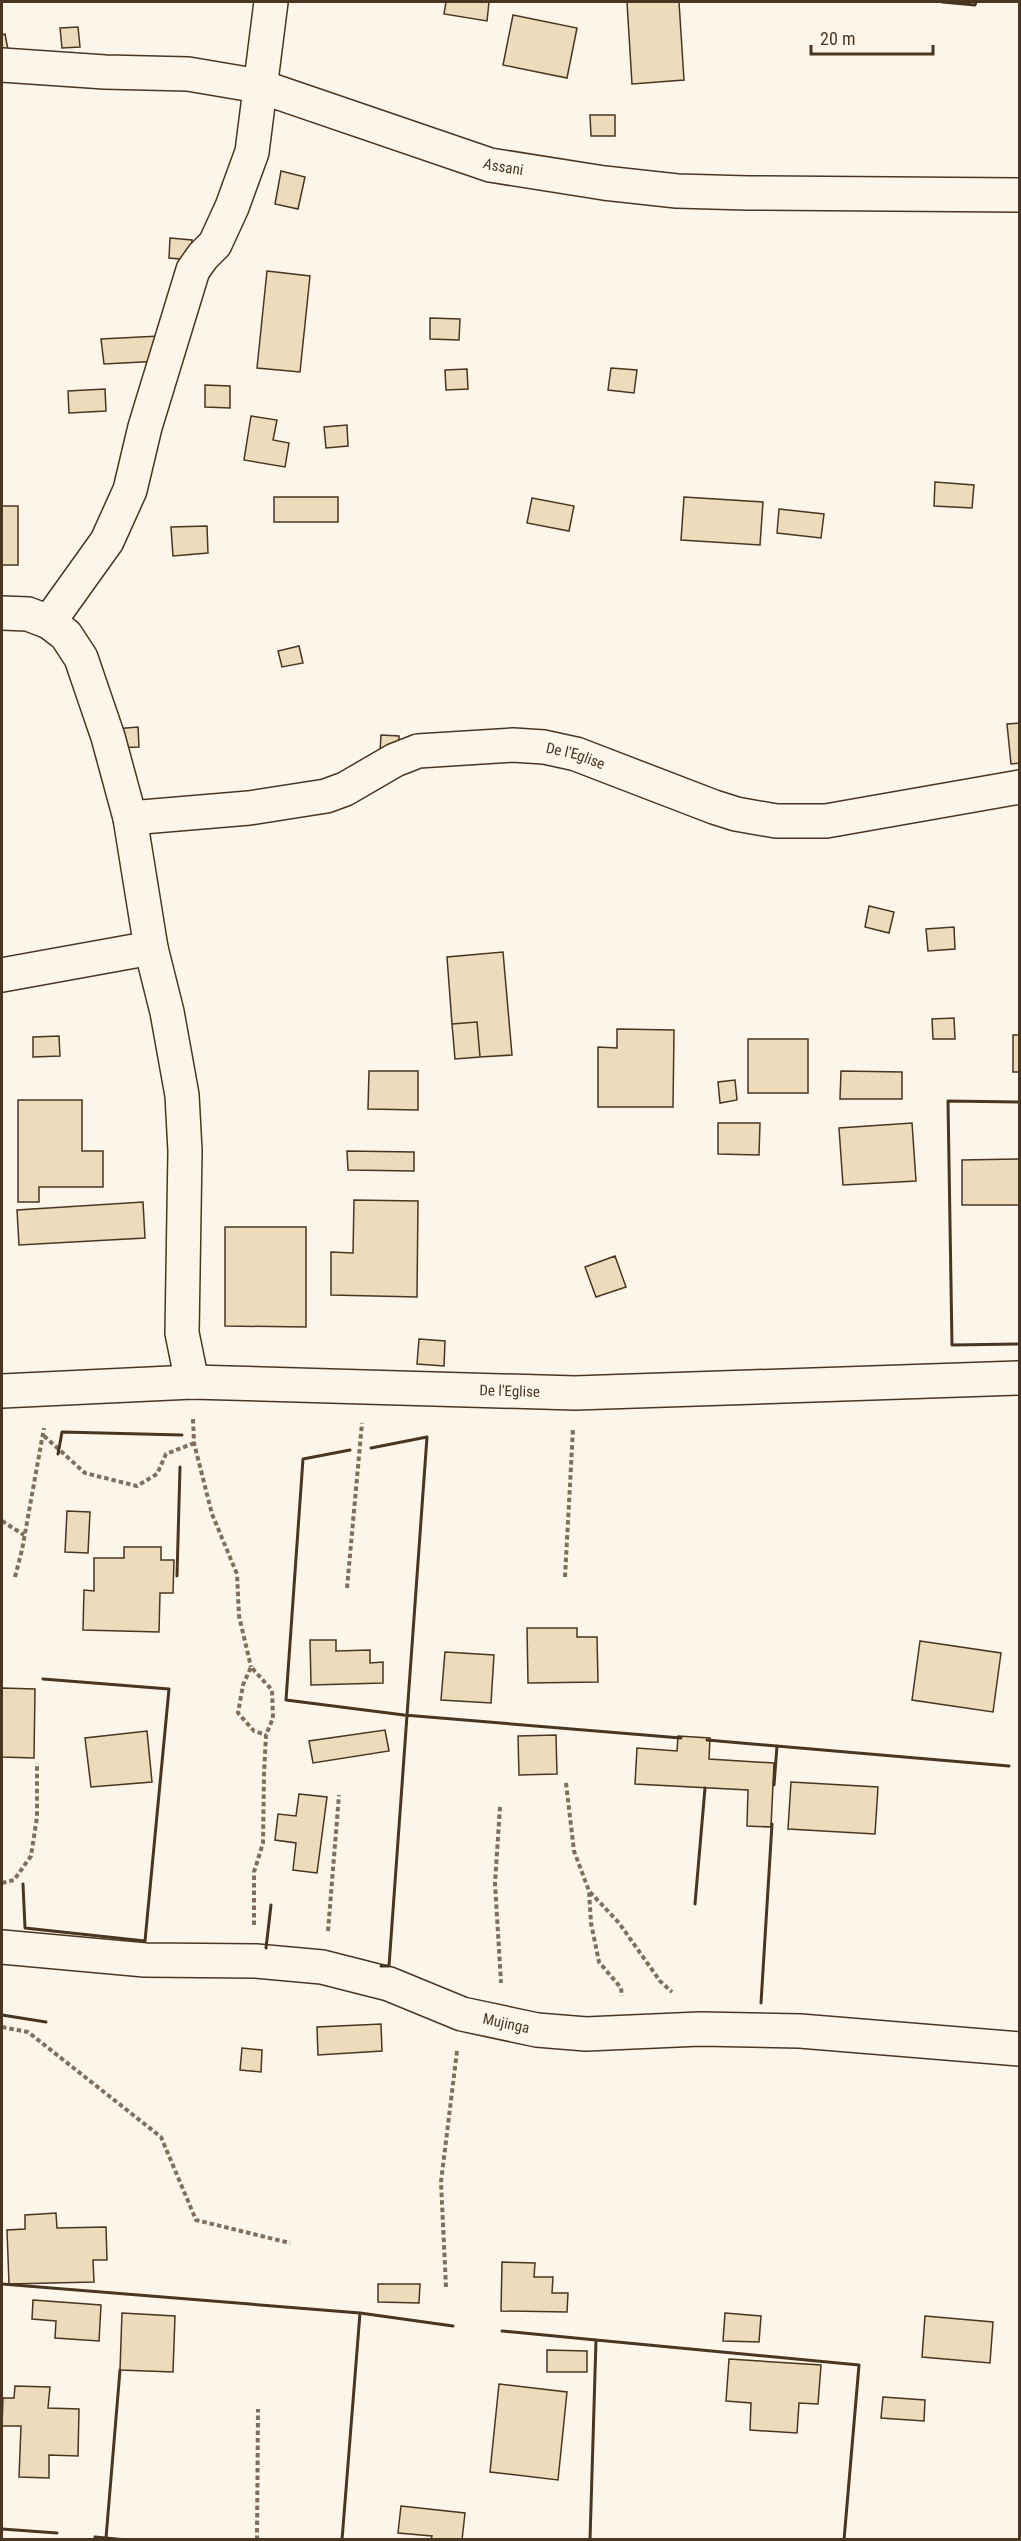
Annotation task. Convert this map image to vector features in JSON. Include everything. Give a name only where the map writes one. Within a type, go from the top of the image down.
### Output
[{"type":"street","points":[[49,622],[107,541],[130,490],[145,427],[194,270],[215,244],[232,207],[252,152],[271,2]]},
{"type":"street","name":"Assani","points":[[2,65],[105,72],[188,74],[259,86],[490,165],[604,183],[677,191],[736,193],[1020,195]]},
{"type":"street","points":[[2,613],[28,614],[49,622],[66,634],[81,658],[108,737],[130,818],[151,948],[167,1012],[182,1095],[185,1151],[182,1333],[192,1382]]},
{"type":"street","name":"De l'Eglise","points":[[130,818],[249,808],[326,796],[345,789],[395,760],[418,751],[481,746],[544,747],[576,754],[714,807],[747,816],[776,820],[825,820],[1020,787]]},
{"type":"street","points":[[2,975],[151,948]]},
{"type":"street","name":"De l'Eglise","points":[[2,1391],[192,1382],[575,1393],[1020,1378]]},
{"type":"street","name":"Mujinga","points":[[2,1947],[145,1960],[256,1961],[322,1967],[388,1984],[462,2014],[537,2030],[586,2034],[700,2029],[800,2031],[1020,2049]]},
{"type":"path","points":[[192,1382],[194,1443],[212,1514],[237,1574],[238,1616],[252,1667],[272,1690],[273,1718],[266,1735],[263,1843],[254,1872],[253,1920],[259,1946],[256,1961]]},
{"type":"path","points":[[347,1588],[360,1467],[364,1386]]},
{"type":"path","points":[[15,1577],[43,1436],[48,1388]]},
{"type":"path","points":[[565,1577],[575,1393]]},
{"type":"path","points":[[43,1436],[85,1473],[136,1486],[157,1474],[166,1454],[194,1443]]},
{"type":"path","points":[[2,1521],[24,1535]]},
{"type":"path","points":[[252,1667],[243,1684],[238,1713],[254,1731],[266,1735]]},
{"type":"path","points":[[2,1883],[14,1880],[31,1856],[38,1817],[37,1763]]},
{"type":"path","points":[[566,1783],[574,1851],[590,1891],[591,1923],[599,1962],[621,1988],[627,2032]]},
{"type":"path","points":[[322,1967],[330,1920],[339,1795]]},
{"type":"path","points":[[500,1807],[495,1883],[500,1954],[501,2023]]},
{"type":"path","points":[[590,1891],[619,1923],[660,1981],[688,2007],[700,2029]]},
{"type":"path","points":[[446,2287],[441,2182],[462,2014]]},
{"type":"path","points":[[2,2026],[28,2031],[161,2138],[196,2220],[290,2242]]},
{"type":"path","points":[[257,2540],[258,2409]]},
{"type":"building","points":[[446,2],[489,2],[487,21],[444,14]]},
{"type":"building","points":[[627,2],[679,2],[684,80],[632,84]]},
{"type":"building","points":[[513,15],[577,28],[567,78],[503,65]]},
{"type":"building","points":[[78,27],[80,47],[62,48],[60,28]]},
{"type":"building","points":[[5,34],[8,50],[2,51],[2,35]]},
{"type":"building","points":[[590,115],[615,115],[615,136],[591,136]]},
{"type":"building","points":[[281,171],[305,177],[298,209],[275,204]]},
{"type":"building","points":[[170,238],[192,240],[190,260],[169,258]]},
{"type":"building","points":[[267,271],[310,276],[300,372],[257,368]]},
{"type":"building","points":[[430,318],[460,319],[459,340],[430,339]]},
{"type":"building","points":[[159,336],[161,361],[104,364],[101,339]]},
{"type":"building","points":[[611,368],[637,370],[634,393],[608,390]]},
{"type":"building","points":[[467,369],[468,389],[446,390],[445,370]]},
{"type":"building","points":[[205,385],[230,386],[230,408],[205,407]]},
{"type":"building","points":[[105,389],[106,411],[69,413],[68,391]]},
{"type":"building","points":[[251,416],[277,420],[273,440],[289,443],[285,467],[244,460]]},
{"type":"building","points":[[347,425],[348,446],[326,448],[324,427]]},
{"type":"building","points":[[935,482],[974,485],[972,508],[934,506]]},
{"type":"building","points":[[274,497],[338,497],[338,522],[274,522]]},
{"type":"building","points":[[684,497],[763,502],[760,545],[681,540]]},
{"type":"building","points":[[532,498],[574,506],[569,531],[527,523]]},
{"type":"building","points":[[2,506],[18,506],[18,565],[2,565]]},
{"type":"building","points":[[779,509],[824,514],[821,538],[777,533]]},
{"type":"building","points":[[207,526],[208,553],[173,556],[171,527]]},
{"type":"building","points":[[299,646],[303,663],[282,667],[278,651]]},
{"type":"building","points":[[1020,723],[1020,763],[1011,764],[1007,724]]},
{"type":"building","points":[[138,727],[139,747],[116,748],[114,729]]},
{"type":"building","points":[[381,735],[399,736],[399,753],[380,752]]},
{"type":"building","points":[[869,906],[894,912],[889,933],[865,927]]},
{"type":"building","points":[[954,927],[955,949],[928,951],[926,929]]},
{"type":"building","points":[[503,952],[512,1055],[480,1057],[477,1022],[452,1024],[447,957]]},
{"type":"building","points":[[954,1018],[955,1039],[933,1039],[932,1019]]},
{"type":"building","points":[[477,1022],[480,1057],[455,1059],[452,1024]]},
{"type":"building","points":[[617,1029],[674,1030],[673,1107],[598,1107],[598,1047],[617,1048]]},
{"type":"building","points":[[1013,1035],[1020,1035],[1020,1072],[1013,1072]]},
{"type":"building","points":[[59,1036],[60,1056],[33,1057],[33,1037]]},
{"type":"building","points":[[748,1039],[808,1039],[808,1093],[748,1093]]},
{"type":"building","points":[[369,1071],[418,1071],[418,1110],[368,1109]]},
{"type":"building","points":[[841,1071],[902,1072],[902,1099],[840,1099]]},
{"type":"building","points":[[735,1080],[737,1100],[720,1103],[718,1082]]},
{"type":"building","points":[[18,1100],[82,1100],[82,1151],[103,1151],[103,1187],[39,1187],[39,1202],[18,1202]]},
{"type":"building","points":[[718,1123],[760,1123],[759,1155],[718,1154]]},
{"type":"building","points":[[912,1123],[916,1181],[843,1185],[839,1128]]},
{"type":"building","points":[[347,1151],[414,1152],[414,1171],[348,1170]]},
{"type":"building","points":[[1020,1159],[1020,1205],[962,1205],[962,1160]]},
{"type":"building","points":[[354,1200],[418,1201],[417,1297],[331,1295],[331,1252],[353,1253]]},
{"type":"building","points":[[143,1202],[145,1238],[19,1245],[17,1210]]},
{"type":"building","points":[[225,1227],[306,1227],[306,1327],[225,1326]]},
{"type":"building","points":[[615,1256],[626,1287],[596,1297],[585,1267]]},
{"type":"building","points":[[419,1339],[445,1341],[444,1366],[417,1364]]},
{"type":"building","points":[[67,1511],[90,1512],[88,1553],[65,1552]]},
{"type":"building","points":[[124,1547],[161,1547],[161,1560],[174,1560],[173,1593],[160,1593],[159,1632],[83,1630],[84,1590],[94,1591],[94,1558],[124,1558]]},
{"type":"building","points":[[527,1628],[577,1628],[577,1637],[597,1637],[598,1682],[528,1683]]},
{"type":"building","points":[[310,1640],[336,1640],[336,1651],[370,1650],[370,1663],[383,1662],[383,1683],[311,1685]]},
{"type":"building","points":[[920,1641],[1001,1653],[993,1712],[912,1700]]},
{"type":"building","points":[[445,1652],[494,1655],[491,1703],[441,1700]]},
{"type":"building","points":[[2,1688],[35,1689],[34,1758],[2,1757]]},
{"type":"building","points":[[385,1730],[389,1751],[313,1763],[309,1741]]},
{"type":"building","points":[[147,1731],[152,1782],[91,1787],[85,1738]]},
{"type":"building","points":[[556,1735],[557,1774],[519,1775],[518,1736]]},
{"type":"building","points":[[678,1736],[710,1738],[709,1759],[774,1763],[771,1827],[747,1826],[748,1790],[635,1784],[637,1748],[677,1751]]},
{"type":"building","points":[[791,1782],[878,1787],[875,1834],[788,1829]]},
{"type":"building","points":[[299,1794],[327,1797],[317,1873],[293,1870],[296,1843],[275,1840],[278,1814],[296,1816]]},
{"type":"building","points":[[381,2024],[382,2051],[318,2055],[317,2027]]},
{"type":"building","points":[[242,2048],[262,2050],[261,2072],[240,2070]]},
{"type":"building","points":[[56,2213],[57,2228],[106,2227],[107,2260],[93,2260],[94,2282],[9,2284],[7,2230],[25,2229],[25,2215]]},
{"type":"building","points":[[502,2262],[535,2263],[534,2277],[553,2277],[552,2293],[568,2293],[567,2312],[501,2311]]},
{"type":"building","points":[[378,2284],[420,2284],[419,2303],[378,2302]]},
{"type":"building","points":[[33,2300],[101,2305],[99,2341],[55,2338],[56,2321],[32,2319]]},
{"type":"building","points":[[122,2313],[175,2316],[173,2372],[120,2370]]},
{"type":"building","points":[[725,2313],[761,2316],[759,2342],[723,2341]]},
{"type":"building","points":[[925,2316],[993,2322],[990,2363],[922,2357]]},
{"type":"building","points":[[547,2350],[587,2351],[587,2372],[547,2372]]},
{"type":"building","points":[[729,2359],[821,2365],[818,2404],[799,2403],[797,2433],[750,2430],[751,2403],[726,2401]]},
{"type":"building","points":[[499,2384],[567,2392],[558,2480],[490,2472]]},
{"type":"building","points":[[15,2386],[50,2387],[48,2408],[79,2409],[78,2456],[49,2455],[49,2478],[19,2477],[21,2426],[2,2426],[3,2398],[14,2398]]},
{"type":"building","points":[[883,2397],[925,2400],[924,2421],[881,2418]]},
{"type":"building","points":[[401,2506],[465,2513],[462,2540],[431,2540],[432,2536],[398,2533]]},
{"type":"wall","points":[[942,2],[975,5],[976,2]]},
{"type":"wall","points":[[1020,1102],[948,1101],[952,1345],[1020,1344]]},
{"type":"wall","points":[[58,1454],[62,1432],[182,1435]]},
{"type":"wall","points":[[371,1448],[427,1437],[389,1966],[381,1966]]},
{"type":"wall","points":[[350,1450],[303,1459],[286,1700],[404,1715],[681,1738]]},
{"type":"wall","points":[[177,1576],[180,1467]]},
{"type":"wall","points":[[23,1884],[25,1928],[145,1941],[169,1689],[43,1679]]},
{"type":"wall","points":[[707,1740],[1009,1766]]},
{"type":"wall","points":[[774,1785],[777,1746]]},
{"type":"wall","points":[[695,1904],[705,1788]]},
{"type":"wall","points":[[761,2003],[772,1824]]},
{"type":"wall","points":[[266,1948],[271,1905]]},
{"type":"wall","points":[[2,2015],[46,2022]]},
{"type":"wall","points":[[2,2284],[360,2313],[342,2540]]},
{"type":"wall","points":[[360,2313],[453,2326]]},
{"type":"wall","points":[[502,2331],[596,2340]]},
{"type":"wall","points":[[590,2540],[596,2340],[859,2365],[844,2540]]},
{"type":"wall","points":[[106,2538],[120,2370]]},
{"type":"wall","points":[[2,2529],[57,2533]]},
{"type":"wall","points":[[95,2537],[127,2540]]}]
